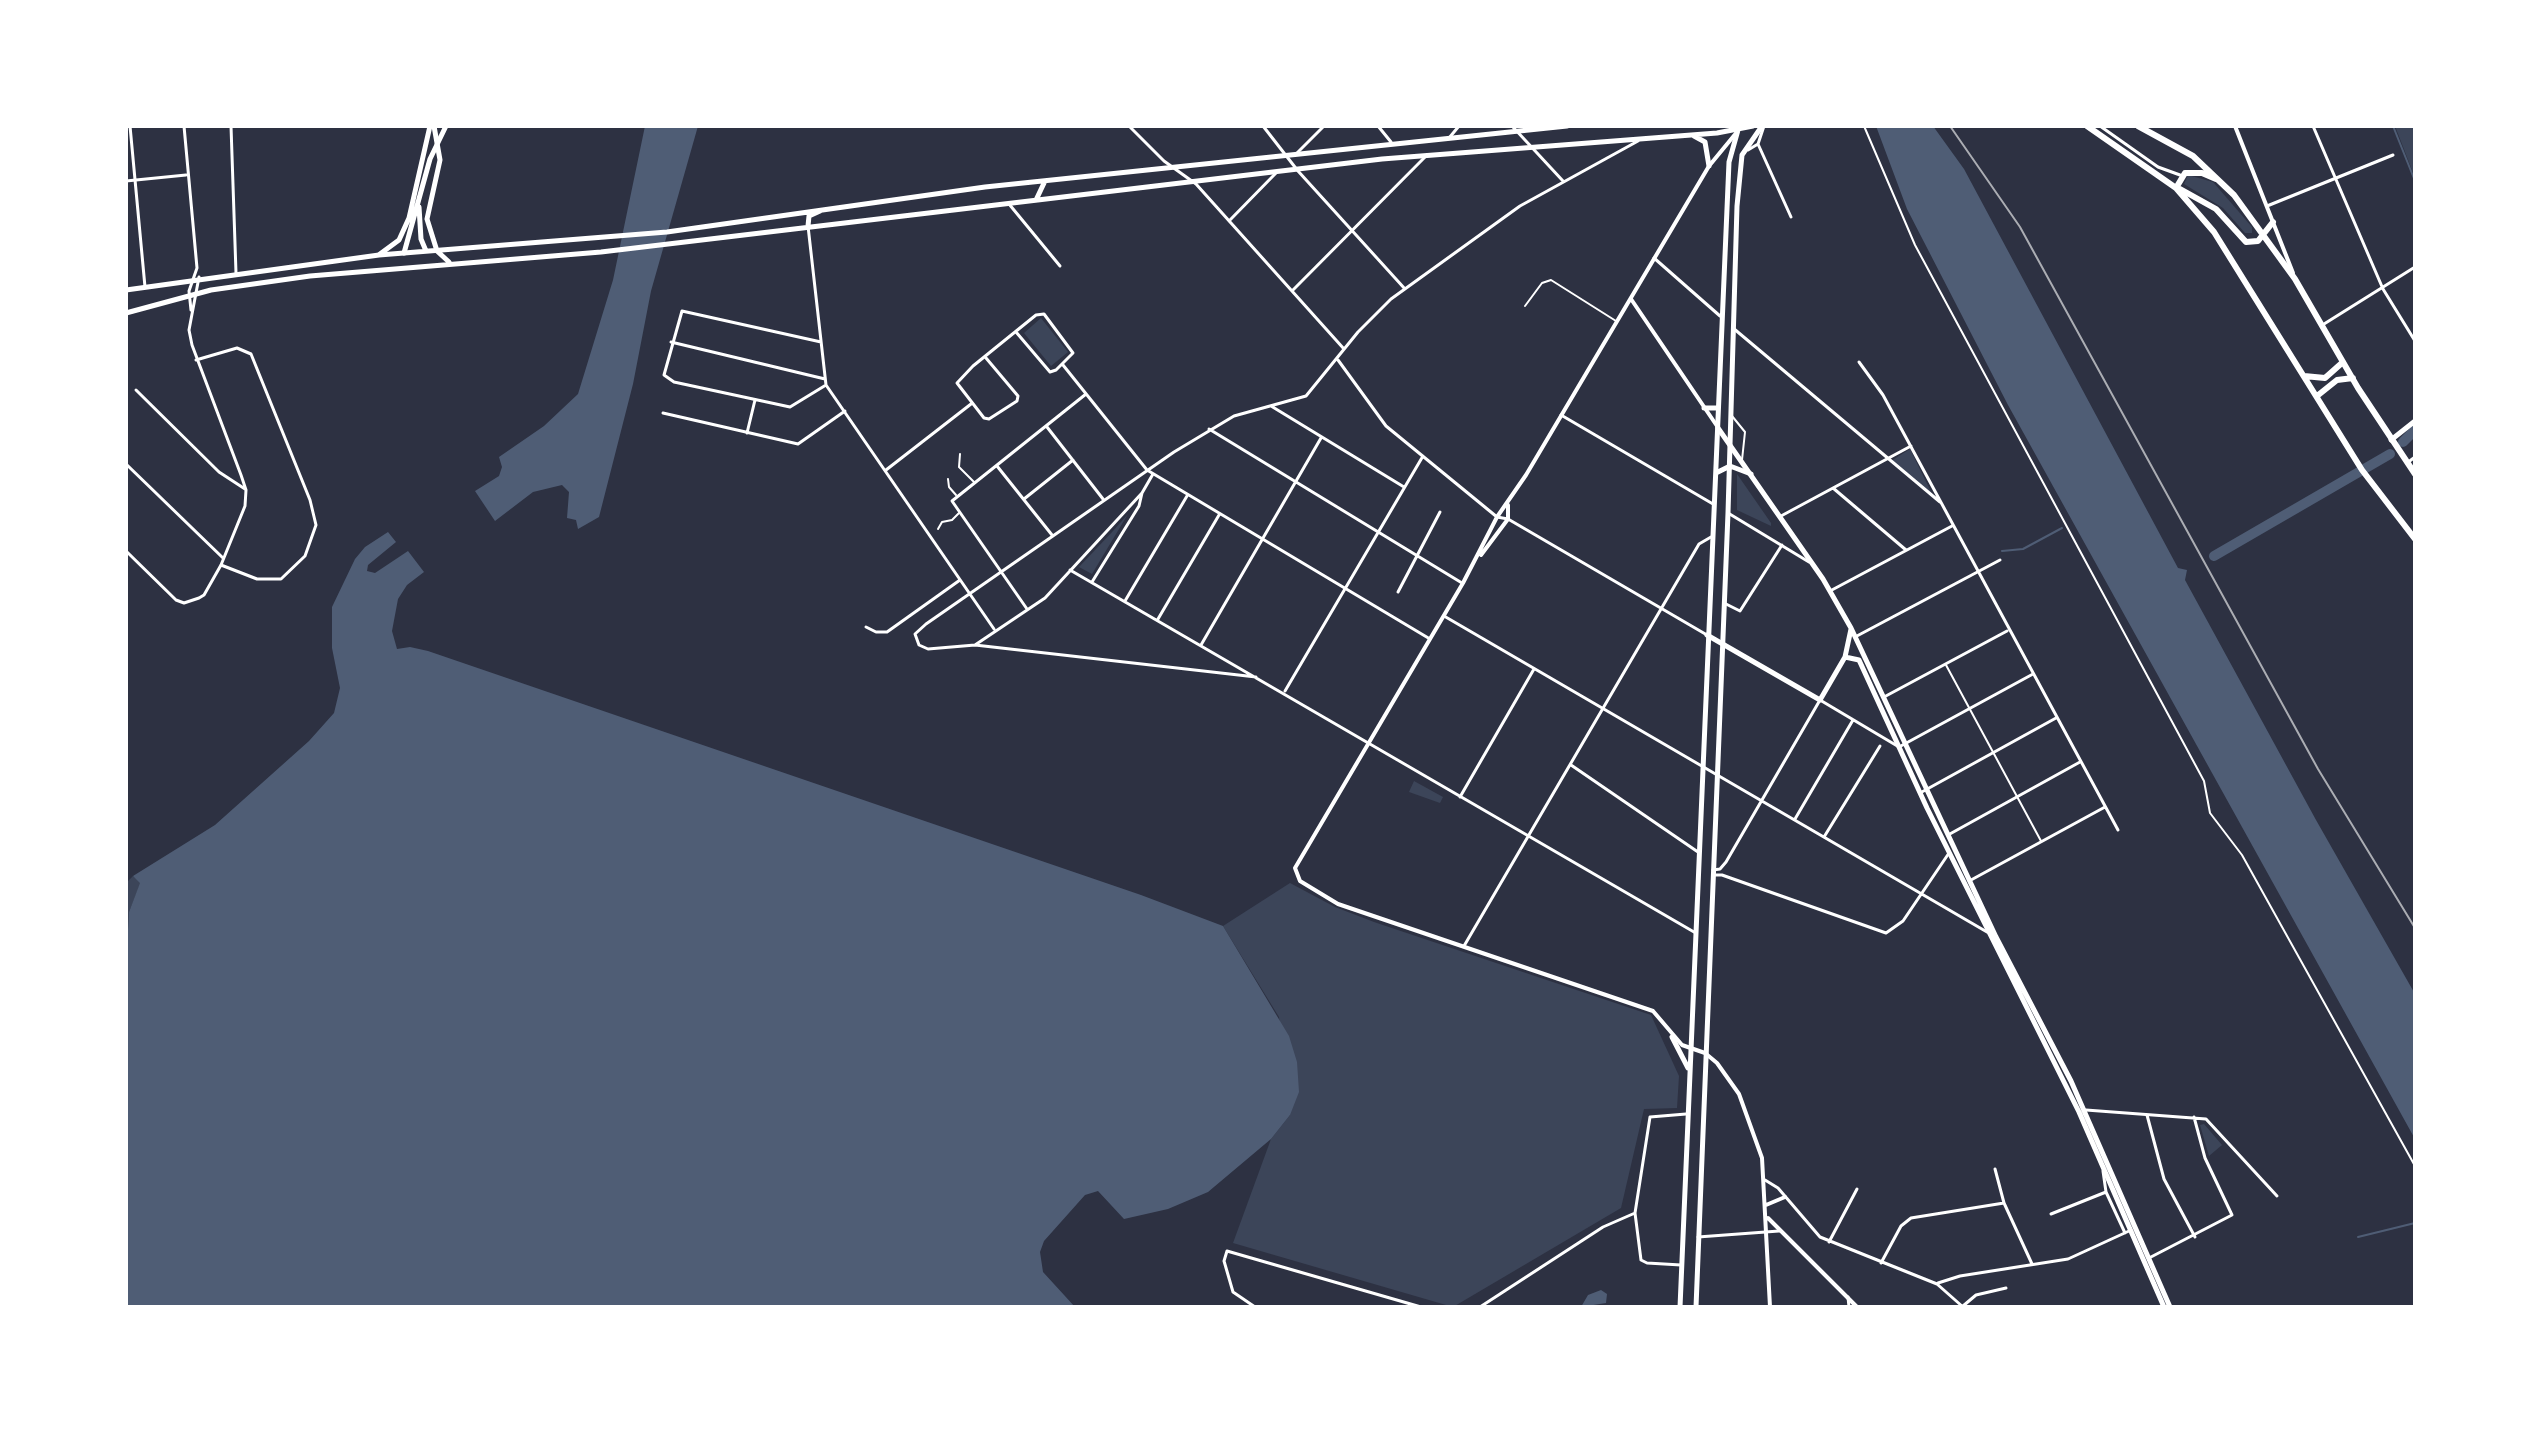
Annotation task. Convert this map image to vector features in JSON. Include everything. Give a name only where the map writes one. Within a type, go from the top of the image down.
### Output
[{"type":"highway","points":[[2087,126],[2176,188],[2216,209],[2243,240],[2255,242],[2265,236],[2273,222]]},
{"type":"highway","points":[[2138,126],[2193,156],[2223,183],[2295,279],[2320,325],[2415,474]]},
{"type":"highway","points":[[2176,188],[2180,175],[2202,173],[2223,183]]},
{"type":"highway","points":[[2176,188],[2214,232],[2362,470],[2415,539]]},
{"type":"highway","points":[[2304,376],[2325,378],[2343,362]]},
{"type":"highway","points":[[2317,396],[2337,380],[2353,378]]},
{"type":"main road","points":[[379,255],[399,240],[409,218],[432,126]]},
{"type":"main road","points":[[432,126],[440,160],[427,219],[437,251],[449,263]]},
{"type":"main road","points":[[126,290],[379,255],[704,228],[828,207],[1045,181],[1448,139],[1514,128],[1567,126]]},
{"type":"main road","points":[[127,314],[243,285],[392,268],[702,241],[808,226],[1427,155],[1689,135],[1753,126]]},
{"type":"main road","points":[[1696,1307],[1742,155],[1763,126]]},
{"type":"main road","points":[[392,268],[404,253],[430,159],[444,128]]},
{"type":"main road","points":[[1680,1307],[1729,162],[1740,128]]},
{"type":"main road","points":[[1689,135],[1705,142],[1709,166]]},
{"type":"main road","points":[[1035,201],[1045,181]]},
{"type":"main road","points":[[419,207],[420,233],[426,251]]},
{"type":"main road","points":[[808,226],[809,216],[828,207]]},
{"type":"main road","points":[[1704,408],[1712,410],[1719,407]]},
{"type":"main road","points":[[2392,442],[2415,421]]},
{"type":"main road","points":[[1717,427],[1812,564],[1851,628],[1884,697],[1920,793],[2082,1111],[2134,1229]]},
{"type":"main road","points":[[1715,474],[1730,466],[1751,474]]},
{"type":"main road","points":[[1707,635],[1820,700],[1845,657],[1851,628]]},
{"type":"main road","points":[[1845,657],[1859,660],[1927,789],[1989,933],[2011,971]]},
{"type":"main road","points":[[1672,1037],[1689,1071]]},
{"type":"main road","points":[[2082,1111],[2165,1303],[2170,1307]]},
{"type":"street","points":[[130,126],[145,287]]},
{"type":"street","points":[[126,551],[176,600],[184,603],[204,595],[221,565],[242,515],[246,490],[196,360],[189,330],[197,268],[184,126]]},
{"type":"street","points":[[231,126],[236,273]]},
{"type":"street","points":[[1129,126],[1171,167],[1193,181],[1344,349]]},
{"type":"street","points":[[1263,126],[1292,156],[1298,171],[1405,289]]},
{"type":"street","points":[[1292,156],[1324,126]]},
{"type":"street","points":[[1378,126],[1393,145]]},
{"type":"street","points":[[1448,139],[1459,126]]},
{"type":"street","points":[[1763,126],[1758,144],[1791,217]]},
{"type":"street","points":[[2100,126],[2158,167],[2180,175]]},
{"type":"street","points":[[2235,126],[2295,279]]},
{"type":"street","points":[[2313,126],[2383,289],[2415,341]]},
{"type":"street","points":[[1514,128],[1563,181]]},
{"type":"street","points":[[1740,128],[1709,166],[1497,517],[1479,556],[1297,864],[1296,873],[1300,881],[1327,898],[1463,948],[1653,1011],[1663,1020],[1672,1037],[1690,1049],[1705,1053],[1723,1069],[1739,1094],[1762,1158],[1770,1307]]},
{"type":"street","points":[[1256,677],[975,645],[923,648],[915,636],[919,629],[1000,571],[1209,429],[1234,416],[1306,396],[1376,312],[1405,289],[1520,206],[1647,136]]},
{"type":"street","points":[[1742,155],[1758,144]]},
{"type":"street","points":[[1292,291],[1427,155]]},
{"type":"street","points":[[2267,206],[2393,155]]},
{"type":"street","points":[[1229,221],[1276,173]]},
{"type":"street","points":[[126,181],[187,175]]},
{"type":"street","points":[[1009,203],[1060,266]]},
{"type":"street","points":[[808,226],[826,385],[995,631]]},
{"type":"street","points":[[1654,258],[1723,318]]},
{"type":"street","points":[[2320,325],[2415,267]]},
{"type":"street","points":[[1631,299],[1717,427]]},
{"type":"street","points":[[821,342],[682,311],[664,375],[674,382],[792,407],[826,385]]},
{"type":"street","points":[[986,358],[1018,396],[1017,401],[989,419],[984,418],[971,404],[957,383],[1016,332],[1040,313],[1073,350],[1063,365],[1054,372],[1048,371],[1016,332]]},
{"type":"street","points":[[1733,328],[1940,502]]},
{"type":"street","points":[[671,342],[825,379]]},
{"type":"street","points":[[196,360],[237,348],[251,354],[315,515],[315,532],[305,556],[281,579],[257,579],[221,565]]},
{"type":"street","points":[[1338,360],[1386,426],[1497,517],[1508,519],[1707,635]]},
{"type":"street","points":[[1859,362],[1874,379],[2118,830]]},
{"type":"street","points":[[1063,365],[1147,470],[1430,639]]},
{"type":"street","points":[[136,390],[219,472],[246,490]]},
{"type":"street","points":[[1027,609],[959,513],[955,497],[1086,394]]},
{"type":"street","points":[[747,433],[755,400]]},
{"type":"street","points":[[885,470],[971,404]]},
{"type":"street","points":[[1271,406],[1404,487]]},
{"type":"street","points":[[663,413],[799,444],[845,411]]},
{"type":"street","points":[[1561,415],[1713,504]]},
{"type":"street","points":[[1047,427],[1103,499]]},
{"type":"street","points":[[1209,429],[1463,583]]},
{"type":"street","points":[[1201,645],[1321,438]]},
{"type":"street","points":[[1780,517],[1911,446]]},
{"type":"street","points":[[1284,692],[1423,456]]},
{"type":"street","points":[[2405,461],[2415,457]]},
{"type":"street","points":[[1024,499],[1073,460]]},
{"type":"street","points":[[126,464],[223,558]]},
{"type":"street","points":[[997,465],[1052,535]]},
{"type":"street","points":[[975,645],[1050,594],[1142,493],[1153,474]]},
{"type":"street","points":[[1833,488],[1906,550]]},
{"type":"street","points":[[1092,582],[1139,506],[1142,493]]},
{"type":"street","points":[[1125,601],[1187,496]]},
{"type":"street","points":[[1479,556],[1508,519],[1508,503]]},
{"type":"street","points":[[1398,592],[1440,512]]},
{"type":"street","points":[[1728,513],[1812,564]]},
{"type":"street","points":[[1158,620],[1219,515]]},
{"type":"street","points":[[1830,591],[1952,526]]},
{"type":"street","points":[[1463,948],[1699,544],[1711,537]]},
{"type":"street","points":[[1724,603],[1740,611],[1782,545]]},
{"type":"street","points":[[1855,637],[2000,560]]},
{"type":"street","points":[[1070,570],[1694,932]]},
{"type":"street","points":[[866,627],[876,632],[887,632],[960,580]]},
{"type":"street","points":[[1444,616],[1996,937]]},
{"type":"street","points":[[1884,697],[2009,630]]},
{"type":"street","points":[[1460,797],[1535,669]]},
{"type":"street","points":[[1713,872],[1723,867],[1820,700],[1902,745],[2033,674]]},
{"type":"street","points":[[1920,793],[2056,718]]},
{"type":"street","points":[[1795,819],[1853,720]]},
{"type":"street","points":[[1824,837],[1880,746]]},
{"type":"street","points":[[1948,835],[2080,762]]},
{"type":"street","points":[[1571,765],[1698,852]]},
{"type":"street","points":[[1967,882],[2105,807]]},
{"type":"street","points":[[1713,872],[1886,933],[1896,929],[1949,853]]},
{"type":"street","points":[[2082,1111],[2206,1119],[2277,1196]]},
{"type":"street","points":[[1681,1265],[1641,1260],[1635,1213],[1650,1117],[1687,1114]]},
{"type":"street","points":[[2147,1114],[2164,1179],[2195,1237]]},
{"type":"street","points":[[2148,1259],[2232,1215],[2205,1158],[2194,1117]]},
{"type":"street","points":[[2104,1167],[2106,1192],[2125,1233]]},
{"type":"street","points":[[1995,1169],[2004,1203],[2032,1264]]},
{"type":"street","points":[[1765,1180],[1785,1197],[1806,1225],[1829,1242],[1937,1284],[1963,1307],[1976,1295],[2006,1288]]},
{"type":"street","points":[[1829,1242],[1857,1189]]},
{"type":"street","points":[[2051,1214],[2106,1192]]},
{"type":"street","points":[[1766,1205],[1785,1197]]},
{"type":"street","points":[[1881,1263],[1901,1226],[1911,1218],[2004,1203]]},
{"type":"street","points":[[1480,1307],[1591,1234],[1635,1213]]},
{"type":"street","points":[[1767,1216],[1857,1307]]},
{"type":"street","points":[[1937,1284],[1960,1276],[2068,1259],[2134,1229]]},
{"type":"street","points":[[1698,1237],[1779,1231]]},
{"type":"street","points":[[1255,1307],[1233,1292],[1224,1253],[1233,1250],[1421,1307]]},
{"type":"street","points":[[1848,1297],[1849,1307]]},
{"type":"lane","points":[[1864,126],[1915,245],[2204,781],[2210,813],[2242,855],[2415,1166]]},
{"type":"lane","points":[[1525,306],[1542,283],[1551,280],[1617,322]]},
{"type":"lane","points":[[1731,415],[1745,432],[1742,461]]},
{"type":"lane","points":[[960,454],[959,467],[974,483]]},
{"type":"lane","points":[[948,479],[955,497]]},
{"type":"lane","points":[[938,529],[942,522],[952,520],[959,513]]},
{"type":"lane","points":[[1945,664],[2041,841]]},
{"type":"shaded area","points":[[645,126],[698,126],[651,291],[633,384],[599,517],[578,529],[576,520],[567,518],[569,492],[562,485],[533,492],[495,521],[475,491],[499,476],[502,467],[499,457],[544,426],[578,394],[613,280]]},
{"type":"shaded area","points":[[1876,126],[1933,126],[1964,169],[2178,568],[2187,570],[2185,580],[2415,994],[2415,1139],[2008,405],[1907,209]]},
{"type":"shaded area","points":[[2395,126],[2415,126],[2415,178],[2402,144]]},
{"type":"shaded area","points":[[2188,175],[2213,182],[2252,227],[2252,233],[2245,233],[2223,208],[2184,184]]},
{"type":"shaded area","points":[[1041,318],[1068,352],[1051,366],[1024,333]]},
{"type":"shaded area","points":[[1910,449],[1933,496],[1891,461]]},
{"type":"shaded area","points":[[1737,474],[1771,523],[1771,526],[1737,510]]},
{"type":"shaded area","points":[[1128,514],[1092,574],[1079,567],[1113,531]]},
{"type":"shaded area","points":[[388,532],[396,542],[368,565],[367,571],[375,573],[408,551],[424,572],[407,585],[398,599],[392,631],[397,649],[410,647],[428,651],[1141,895],[1223,926],[1289,1036],[1297,1062],[1299,1092],[1290,1115],[1271,1139],[1208,1192],[1168,1209],[1124,1219],[1098,1191],[1085,1195],[1044,1241],[1040,1252],[1043,1272],[1075,1307],[126,1307],[126,965],[129,912],[140,883],[133,876],[215,825],[309,741],[334,713],[340,688],[332,648],[332,607],[355,559],[365,547]]},
{"type":"shaded area","points":[[1414,781],[1443,797],[1440,803],[1409,792]]},
{"type":"shaded area","points":[[133,876],[141,882],[129,912],[126,965],[126,883]]},
{"type":"shaded area","points":[[1290,883],[1335,907],[1374,922],[1651,1015],[1679,1076],[1677,1108],[1644,1109],[1621,1208],[1453,1307],[1233,1243],[1271,1139],[1290,1115],[1279,1017],[1223,926]]},
{"type":"shaded area","points":[[2204,1124],[2222,1145],[2209,1156],[2200,1125]]},
{"type":"shaded area","points":[[1601,1290],[1607,1294],[1606,1303],[1581,1307],[1588,1295]]},
{"type":"waterway","points":[[2393,126],[2415,181]]},
{"type":"waterway","points":[[2403,442],[2415,430]]},
{"type":"waterway","points":[[2214,556],[2390,454]]},
{"type":"waterway","points":[[2002,551],[2023,549],[2062,528]]},
{"type":"waterway","points":[[2358,1237],[2415,1223]]},
{"type":"railway","points":[[1950,126],[2020,227],[2318,769],[2415,928]]}]
